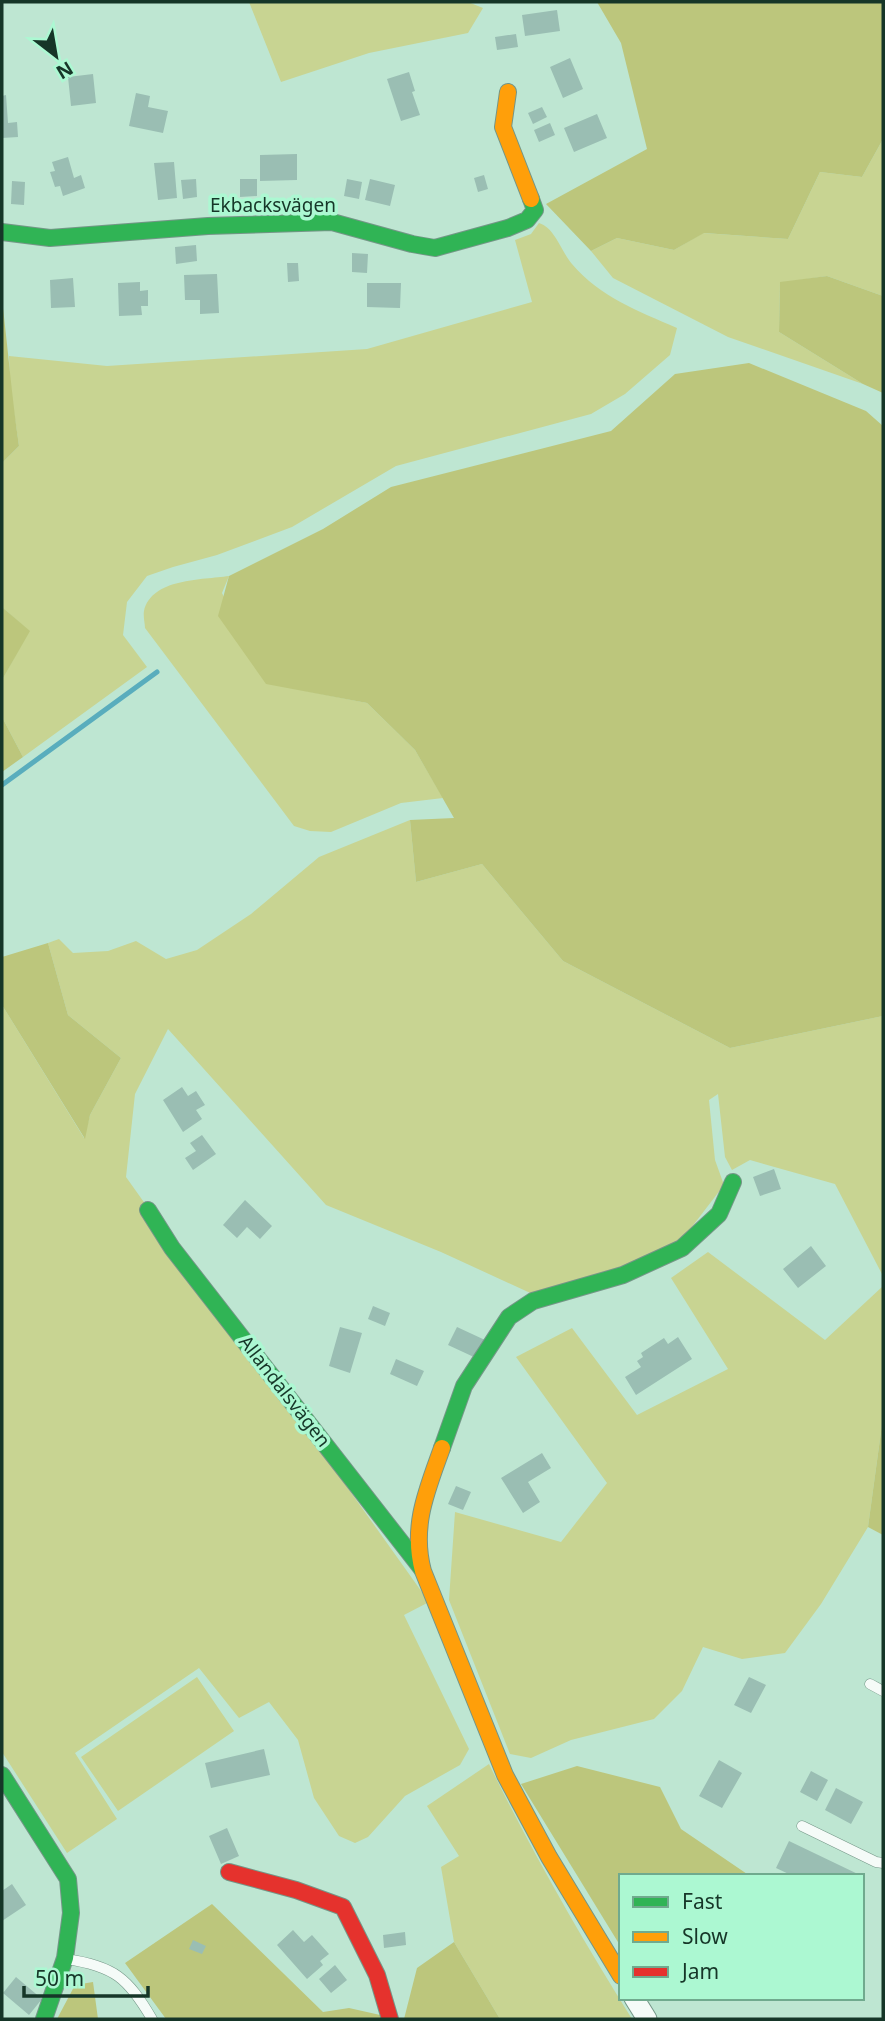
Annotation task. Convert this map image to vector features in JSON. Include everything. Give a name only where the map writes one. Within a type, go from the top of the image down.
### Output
[{"type":"street","name":"Ekbacksvägen","points":[[2,232],[50,238],[208,226],[332,222],[435,248],[508,228],[527,220],[535,209],[503,127],[508,92]]},
{"type":"street","name":"Allandalsvägen","points":[[619,1973],[505,1775],[423,1571],[418,1552],[421,1506],[464,1386],[509,1317],[533,1301],[623,1275],[681,1248],[719,1214],[733,1182]]},
{"type":"street","name":"Allandalsvägen","points":[[148,1210],[172,1248],[423,1571]]},
{"type":"street","points":[[2,1774],[68,1879],[71,1913],[65,1958],[44,2019]]},
{"type":"street","points":[[229,1872],[296,1890],[343,1907],[359,1936],[387,2003],[390,2019]]},
{"type":"street","points":[[635,2000],[647,2019]]},
{"type":"lane","points":[[870,1684],[883,1690]]},
{"type":"lane","points":[[802,1826],[883,1863]]},
{"type":"lane","points":[[65,1958],[94,1963],[126,1980],[152,2019]]},
{"type":"green space","points":[[249,2],[468,2],[483,8],[468,33],[369,53],[281,82]]},
{"type":"green space","points":[[597,2],[883,2],[883,139],[862,177],[820,172],[788,239],[704,233],[674,250],[617,238],[591,251],[546,204],[647,149],[621,43]]},
{"type":"green space","points":[[883,139],[883,296],[827,276],[780,283],[779,332],[863,384],[728,337],[613,278],[591,251],[617,238],[674,250],[703,233],[788,239],[820,172],[862,177]]},
{"type":"green space","points":[[539,223],[549,230],[572,264],[595,286],[620,302],[677,328],[670,355],[625,394],[591,414],[396,466],[292,527],[217,555],[147,576],[127,602],[123,635],[147,667],[23,757],[2,717],[2,680],[29,631],[2,607],[2,463],[19,446],[10,385],[9,356],[107,366],[367,349],[532,302],[515,240],[531,234]]},
{"type":"green space","points":[[827,276],[883,296],[883,393],[863,384],[779,332],[780,282]]},
{"type":"green space","points":[[2,300],[19,446],[2,463]]},
{"type":"green space","points":[[749,363],[866,411],[883,426],[883,1016],[730,1048],[563,961],[482,864],[416,882],[410,820],[454,818],[415,750],[367,703],[266,684],[218,616],[229,576],[323,529],[391,487],[611,431],[675,374]]},
{"type":"green space","points":[[229,576],[222,593],[266,683],[367,703],[415,750],[443,798],[401,803],[331,832],[310,831],[294,826],[145,628],[144,611],[157,592],[167,586],[192,580]]},
{"type":"green space","points":[[2,607],[30,631],[2,680]]},
{"type":"green space","points":[[2,717],[23,757],[2,772]]},
{"type":"green space","points":[[410,820],[416,882],[482,864],[563,961],[730,1048],[883,1016],[883,1276],[835,1184],[750,1160],[732,1170],[725,1157],[718,1094],[709,1100],[715,1160],[724,1185],[678,1245],[539,1297],[441,1252],[326,1205],[168,1029],[135,1094],[126,1177],[429,1602],[404,1615],[469,1749],[460,1765],[405,1796],[368,1837],[355,1843],[339,1836],[314,1798],[298,1740],[269,1702],[239,1718],[199,1668],[75,1753],[117,1819],[67,1853],[2,1752],[2,1005],[84,1138],[90,1115],[121,1058],[68,1015],[48,943],[59,939],[73,953],[108,951],[136,941],[166,959],[197,950],[251,914],[319,857]]},
{"type":"green space","points":[[48,943],[68,1015],[121,1058],[90,1115],[85,1139],[2,1005],[2,957]]},
{"type":"green space","points":[[708,1252],[825,1340],[883,1286],[883,1417],[868,1527],[821,1604],[785,1653],[742,1659],[703,1647],[682,1691],[654,1719],[571,1740],[531,1758],[510,1754],[449,1600],[455,1512],[561,1542],[607,1483],[516,1357],[572,1328],[637,1415],[728,1369],[671,1278]]},
{"type":"green space","points":[[883,1417],[883,1535],[868,1527]]},
{"type":"green space","points":[[197,1677],[234,1731],[118,1811],[81,1757]]},
{"type":"green space","points":[[489,1764],[557,1893],[632,2019],[500,2019],[454,1942],[441,1867],[459,1856],[427,1806]]},
{"type":"green space","points":[[577,1766],[660,1787],[681,1829],[747,1874],[619,1874],[619,1944],[521,1784]]},
{"type":"green space","points":[[212,1904],[323,2012],[349,2008],[398,2019],[166,2019],[125,1963]]},
{"type":"green space","points":[[454,1942],[500,2019],[404,2019],[417,1968]]},
{"type":"green space","points":[[93,1982],[98,2019],[57,2019],[75,1985]]},
{"type":"building","points":[[557,10],[560,31],[525,36],[522,15]]},
{"type":"building","points":[[516,34],[518,47],[497,50],[495,37]]},
{"type":"building","points":[[570,58],[583,89],[563,98],[550,67]]},
{"type":"building","points":[[409,72],[420,115],[401,121],[387,79]]},
{"type":"building","points":[[93,74],[96,103],[71,106],[68,77]]},
{"type":"building","points":[[136,93],[150,96],[148,107],[168,111],[163,133],[129,126]]},
{"type":"building","points":[[6,95],[8,123],[17,122],[18,137],[2,138],[2,96]]},
{"type":"building","points":[[542,107],[547,117],[533,124],[528,113]]},
{"type":"building","points":[[597,114],[607,138],[574,152],[564,128]]},
{"type":"building","points":[[550,123],[555,135],[539,142],[534,130]]},
{"type":"building","points":[[297,154],[297,180],[260,181],[260,155]]},
{"type":"building","points":[[68,157],[74,178],[81,175],[85,188],[63,196],[60,186],[55,187],[50,172],[55,171],[52,162]]},
{"type":"building","points":[[174,162],[177,198],[158,200],[154,163]]},
{"type":"building","points":[[484,175],[488,189],[478,192],[474,178]]},
{"type":"building","points":[[196,179],[197,197],[183,199],[181,180]]},
{"type":"building","points":[[240,179],[257,179],[257,196],[240,197]]},
{"type":"building","points":[[347,179],[362,182],[359,199],[344,196]]},
{"type":"building","points":[[370,179],[395,185],[390,206],[365,200]]},
{"type":"building","points":[[12,181],[25,182],[24,205],[11,204]]},
{"type":"building","points":[[196,245],[197,261],[176,264],[175,247]]},
{"type":"building","points":[[352,253],[368,254],[367,273],[352,272]]},
{"type":"building","points":[[287,263],[298,263],[299,281],[288,282]]},
{"type":"building","points":[[217,274],[219,313],[200,314],[200,300],[185,300],[184,275]]},
{"type":"building","points":[[73,278],[75,307],[51,308],[50,280]]},
{"type":"building","points":[[140,282],[140,291],[148,290],[148,306],[141,306],[142,315],[119,316],[118,283]]},
{"type":"building","points":[[367,283],[401,283],[400,308],[367,307]]},
{"type":"building","points":[[182,1087],[188,1096],[196,1091],[205,1105],[196,1110],[202,1119],[183,1132],[163,1100]]},
{"type":"building","points":[[202,1135],[216,1154],[193,1170],[185,1158],[196,1151],[190,1143]]},
{"type":"building","points":[[774,1169],[781,1189],[760,1196],[753,1177]]},
{"type":"building","points":[[245,1200],[272,1226],[260,1239],[247,1227],[237,1238],[223,1225]]},
{"type":"building","points":[[811,1246],[826,1266],[798,1288],[783,1269]]},
{"type":"building","points":[[373,1306],[390,1313],[385,1326],[368,1319]]},
{"type":"building","points":[[340,1327],[362,1333],[350,1373],[329,1366]]},
{"type":"building","points":[[457,1327],[485,1340],[476,1358],[448,1345]]},
{"type":"building","points":[[678,1337],[692,1359],[636,1395],[625,1377],[641,1367],[637,1361],[643,1357],[641,1353],[664,1338],[668,1344]]},
{"type":"building","points":[[396,1359],[424,1371],[417,1386],[390,1374]]},
{"type":"building","points":[[542,1453],[551,1468],[528,1482],[540,1502],[523,1513],[501,1478]]},
{"type":"building","points":[[456,1486],[471,1492],[463,1510],[448,1504]]},
{"type":"building","points":[[749,1677],[766,1685],[751,1713],[734,1705]]},
{"type":"building","points":[[264,1749],[270,1775],[211,1788],[205,1763]]},
{"type":"building","points":[[719,1760],[742,1773],[722,1808],[699,1796]]},
{"type":"building","points":[[811,1771],[828,1780],[817,1801],[800,1792]]},
{"type":"building","points":[[836,1788],[863,1802],[851,1824],[825,1810]]},
{"type":"building","points":[[227,1828],[239,1856],[221,1864],[209,1836]]},
{"type":"building","points":[[789,1841],[858,1874],[789,1874],[776,1868]]},
{"type":"building","points":[[12,1884],[26,1905],[2,1921],[2,1891]]},
{"type":"building","points":[[293,1930],[304,1942],[312,1935],[329,1954],[320,1961],[323,1965],[307,1979],[277,1945]]},
{"type":"building","points":[[405,1932],[406,1945],[384,1948],[383,1935]]},
{"type":"building","points":[[193,1940],[206,1946],[202,1954],[189,1949]]},
{"type":"building","points":[[335,1965],[347,1980],[331,1993],[319,1979]]},
{"type":"building","points":[[16,1977],[42,1999],[29,2015],[3,1993]]},
{"type":"waterway","points":[[2,785],[157,672]]},
{"type":"traffic: fast","points":[[2,232],[50,238],[208,226],[332,222],[435,248],[508,228],[527,220],[535,210],[531,199]]},
{"type":"traffic: fast","points":[[442,1448],[464,1386],[509,1317],[533,1301],[623,1275],[682,1248],[719,1214],[733,1182]]},
{"type":"traffic: fast","points":[[148,1210],[172,1248],[422,1569]]},
{"type":"traffic: fast","points":[[2,1775],[68,1879],[71,1913],[65,1958],[44,2019]]},
{"type":"traffic: slow","points":[[508,92],[503,127],[531,199]]},
{"type":"traffic: slow","points":[[442,1448],[422,1508],[419,1539],[423,1571],[505,1775],[549,1857],[619,1973]]},
{"type":"traffic: jam","points":[[229,1872],[296,1890],[343,1907],[377,1975],[390,2019]]}]
